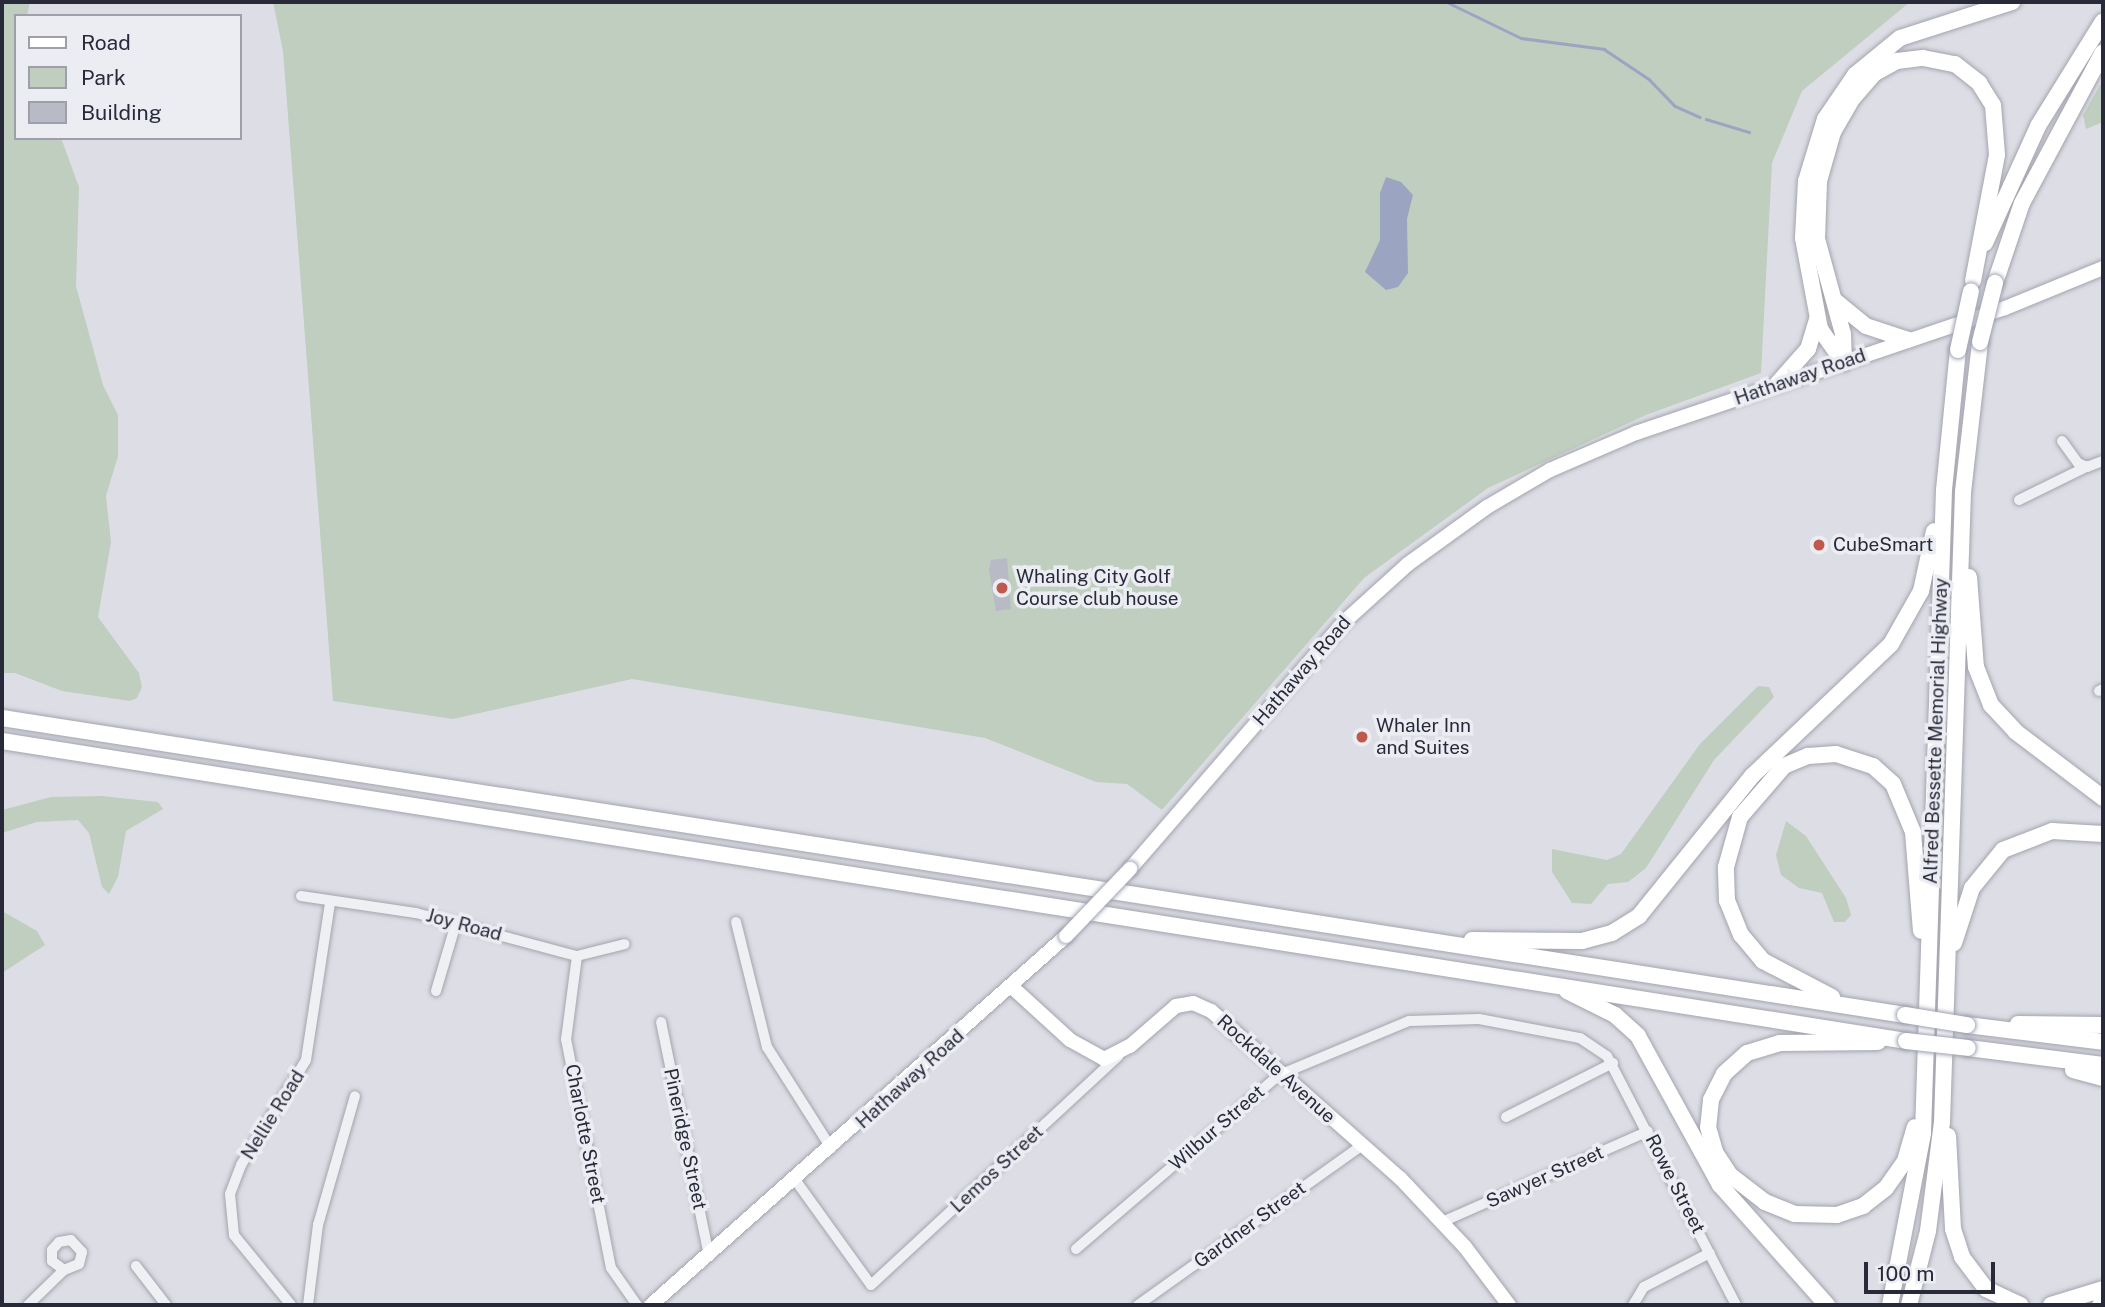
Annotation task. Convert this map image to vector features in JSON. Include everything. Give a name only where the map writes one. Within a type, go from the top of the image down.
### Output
[{"type":"highway","points":[[1844,363],[1817,319],[1803,212],[1815,145],[1832,106],[1860,70],[1900,38],[2012,2]]},
{"type":"highway","name":"Alfred Bessette Memorial Highway","points":[[1890,1305],[1920,1159],[1946,442],[1958,350],[1972,286],[2028,145],[2103,21]]},
{"type":"highway","name":"Alfred Bessette Memorial Highway","points":[[1909,1305],[1933,1197],[1944,1092],[1965,459],[1980,342],[1994,283],[2022,203],[2077,94],[2103,52]]},
{"type":"highway","points":[[1844,363],[1843,334],[1816,226],[1819,181],[1831,141],[1866,82],[1885,66],[1910,58],[1945,61],[1964,69],[1987,93],[1997,117],[1997,155],[1972,286]]},
{"type":"highway","points":[[2077,94],[2103,72]]},
{"type":"highway","points":[[1832,298],[1866,326],[1908,340]]},
{"type":"highway","points":[[1777,384],[1808,349],[1817,319]]},
{"type":"highway","points":[[1413,938],[1571,942],[1612,933],[1639,916],[1752,776],[1900,632],[1930,558],[1946,442]]},
{"type":"highway","points":[[1965,459],[1972,636],[1982,687],[2006,723],[2103,797]]},
{"type":"highway","points":[[2,718],[1905,1015],[2103,1042]]},
{"type":"highway","points":[[2,741],[1542,981],[1906,1041],[2103,1065]]},
{"type":"highway","points":[[1871,1009],[1780,974],[1751,949],[1729,911],[1725,879],[1735,830],[1754,794],[1784,766],[1808,756],[1849,756],[1872,766],[1900,795],[1915,840],[1928,971]]},
{"type":"highway","points":[[1948,966],[1972,888],[2003,850],[2052,831],[2103,834]]},
{"type":"highway","points":[[1542,981],[1600,1006],[1638,1036],[1710,1170],[1826,1305]]},
{"type":"highway","points":[[1971,1025],[2103,1025]]},
{"type":"highway","points":[[1906,1041],[1780,1043],[1747,1053],[1724,1074],[1711,1100],[1708,1127],[1721,1164],[1752,1194],[1795,1214],[1837,1215],[1863,1206],[1886,1188],[1905,1161],[1925,1055]]},
{"type":"highway","points":[[2027,1056],[2103,1078]]},
{"type":"highway","points":[[1944,1092],[1958,1248],[1986,1289],[2020,1305]]},
{"type":"highway","points":[[2051,1305],[2103,1289]]},
{"type":"main road","name":"Hathaway Road","points":[[651,1305],[796,1181],[1066,936],[1130,869],[1344,622],[1432,545],[1564,463],[2103,268]]},
{"type":"main road","points":[[1012,987],[1088,1052],[1104,1059],[1122,1052]]},
{"type":"main road","name":"Rockdale Avenue","points":[[1122,1052],[1172,1008],[1193,1003],[1223,1020],[1279,1074],[1362,1145],[1442,1222],[1509,1305]]},
{"type":"street","points":[[2062,441],[2073,461],[2088,466]]},
{"type":"street","points":[[2019,500],[2103,461]]},
{"type":"street","name":"Joy Road","points":[[301,896],[456,923],[577,956],[625,944]]},
{"type":"street","name":"Nellie Road","points":[[291,1305],[234,1235],[230,1194],[241,1166],[306,1060],[330,903]]},
{"type":"street","points":[[736,922],[767,1047],[831,1148]]},
{"type":"street","points":[[436,991],[456,923]]},
{"type":"street","name":"Charlotte Street","points":[[577,956],[566,1039],[611,1268],[637,1305]]},
{"type":"street","name":"Wilbur Street","points":[[1076,1249],[1279,1074],[1403,1023],[1443,1018],[1580,1038],[1613,1063]]},
{"type":"street","name":"Pineridge Street","points":[[661,1022],[709,1256]]},
{"type":"street","name":"Lemos Street","points":[[796,1181],[871,1285],[1122,1052]]},
{"type":"street","points":[[1506,1117],[1613,1063]]},
{"type":"street","name":"Rowe Street","points":[[1613,1063],[1736,1305]]},
{"type":"street","points":[[308,1305],[318,1226],[355,1096]]},
{"type":"street","name":"Sawyer Street","points":[[1442,1222],[1648,1132]]},
{"type":"street","name":"Gardner Street","points":[[1138,1305],[1362,1145]]},
{"type":"street","points":[[1633,1305],[1644,1287],[1710,1253]]},
{"type":"street","points":[[136,1266],[166,1305]]},
{"type":"street","points":[[28,1305],[64,1270]]},
{"type":"green space","points":[[2,2],[30,2],[27,14],[14,14],[14,140],[62,140],[79,187],[76,286],[103,385],[118,415],[118,456],[106,496],[111,542],[98,617],[139,673],[142,687],[137,698],[130,701],[62,691],[15,673],[2,673]]},
{"type":"green space","points":[[273,2],[1910,2],[1802,91],[1772,163],[1761,373],[1646,415],[1488,488],[1364,578],[1162,810],[1127,784],[1096,782],[985,738],[632,679],[453,719],[333,701],[283,51]]},
{"type":"green space","points":[[2103,80],[2103,122],[2086,129],[2083,115]]},
{"type":"green space","points":[[1758,686],[1769,687],[1774,697],[1714,760],[1646,868],[1628,882],[1608,884],[1591,904],[1572,903],[1552,872],[1552,849],[1607,860],[1621,854],[1700,744]]},
{"type":"green space","points":[[102,796],[158,802],[163,809],[126,831],[118,877],[109,894],[102,887],[89,833],[78,820],[37,822],[2,833],[2,810],[51,797]]},
{"type":"green space","points":[[1786,821],[1806,836],[1846,898],[1851,915],[1845,922],[1834,922],[1822,893],[1799,888],[1781,875],[1776,855]]},
{"type":"green space","points":[[2,911],[37,931],[45,945],[2,973]]},
{"type":"water","points":[[1386,177],[1401,182],[1413,195],[1407,219],[1408,273],[1398,287],[1386,290],[1365,272],[1380,240],[1380,193]]},
{"type":"building","name":"Whaling City Golf Course club house","points":[[1007,558],[1011,609],[996,611],[989,570],[991,560]]},
{"type":"waterway","points":[[1447,2],[1521,38],[1604,49],[1649,79],[1675,106],[1700,117]]},
{"type":"waterway","points":[[1706,119],[1749,132]]},
{"type":"place","name":"CubeSmart","points":[[1819,545]]},
{"type":"place","name":"Whaling City Golf Course club house","points":[[1002,588]]},
{"type":"place","name":"Whaler Inn and Suites","points":[[1362,737]]}]
